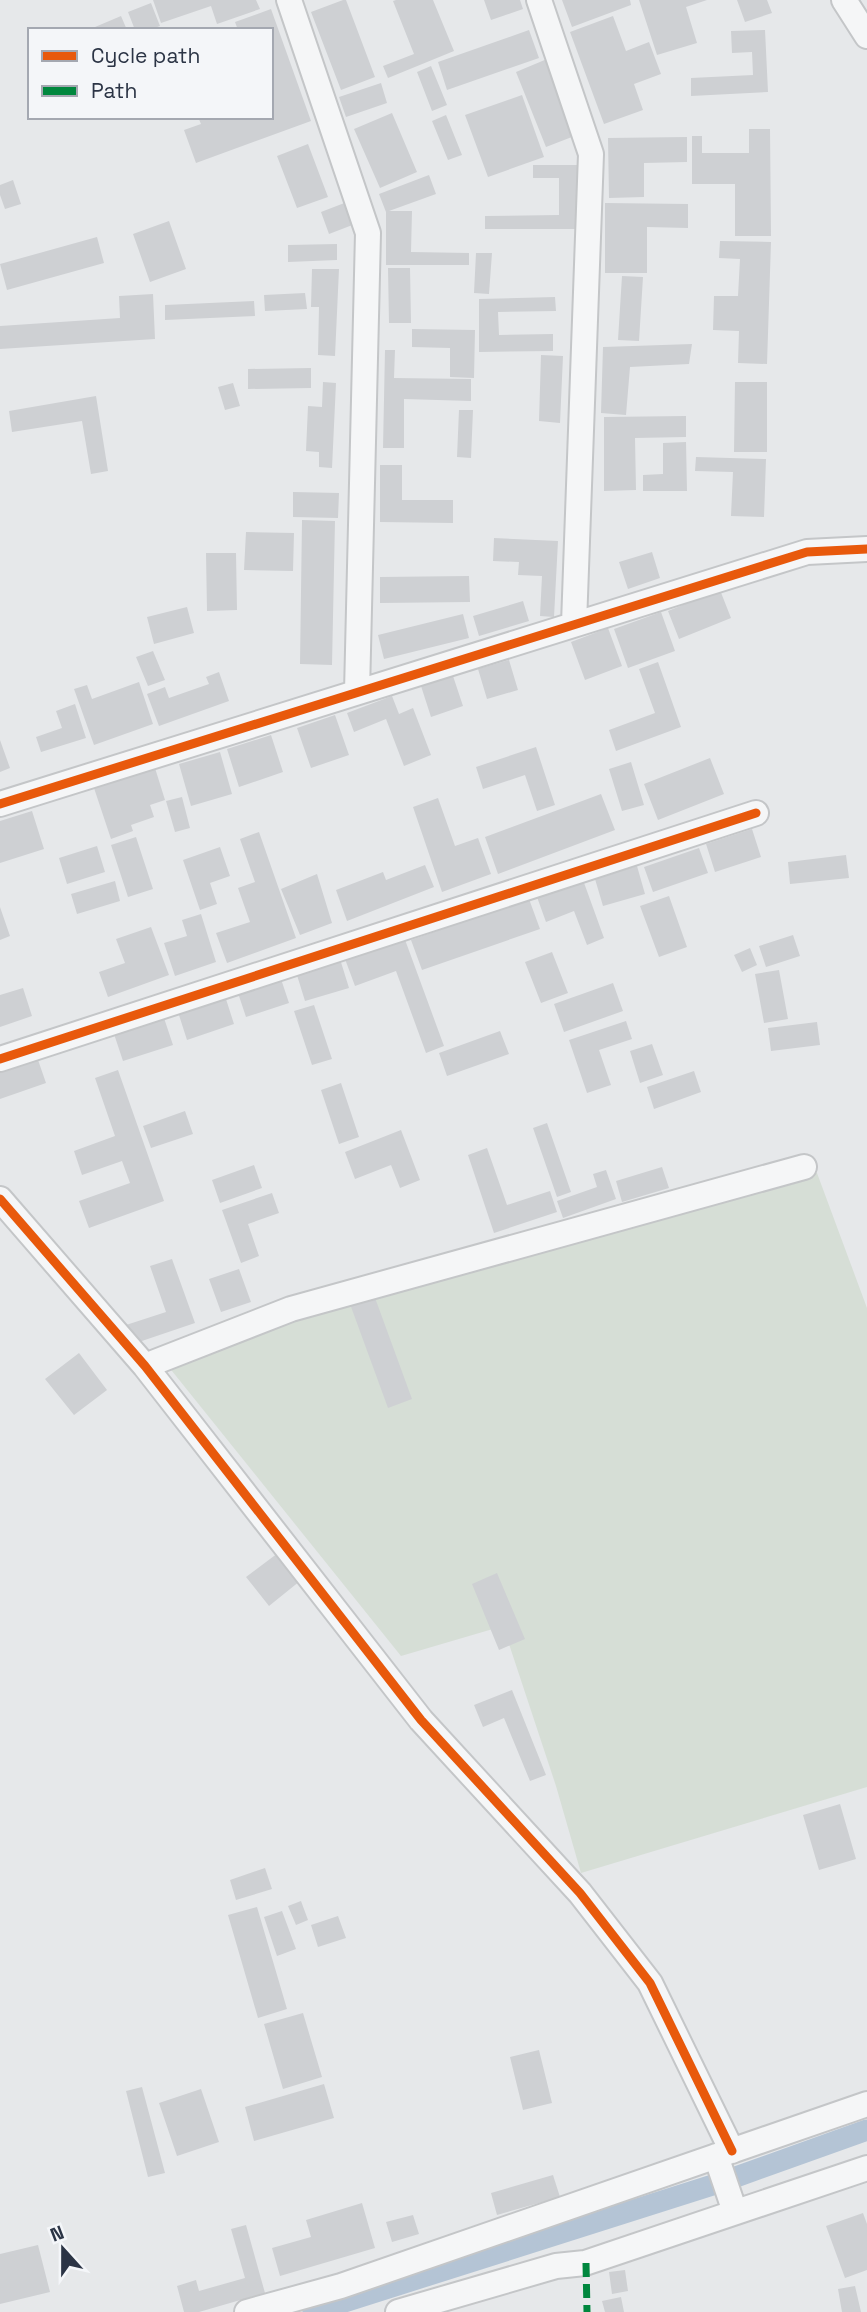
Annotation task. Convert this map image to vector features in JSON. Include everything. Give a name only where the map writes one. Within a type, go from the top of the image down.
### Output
[{"type":"street","points":[[289,0],[368,233],[356,692]]},
{"type":"street","points":[[539,0],[591,154],[573,624]]},
{"type":"street","points":[[844,0],[867,36]]},
{"type":"street","points":[[0,804],[807,552],[867,549]]},
{"type":"street","points":[[0,1059],[756,813]]},
{"type":"street","points":[[145,1366],[291,1309],[804,1167]]},
{"type":"street","points":[[0,1199],[145,1366],[421,1720],[580,1893],[650,1983],[724,2154],[735,2212]]},
{"type":"street","points":[[247,2312],[341,2286],[867,2104]]},
{"type":"street","points":[[398,2312],[556,2266],[585,2263],[867,2168]]},
{"type":"shaded area","points":[[817,1173],[867,1308],[867,1787],[581,1873],[556,1786],[503,1626],[401,1656],[168,1366],[283,1325]]},
{"type":"building","points":[[153,0],[256,0],[260,9],[217,24],[211,6],[161,23]]},
{"type":"building","points":[[346,0],[375,77],[341,90],[311,12]]},
{"type":"building","points":[[433,0],[454,51],[388,78],[383,66],[414,54],[393,1]]},
{"type":"building","points":[[484,0],[520,0],[523,9],[491,20]]},
{"type":"building","points":[[562,0],[630,0],[631,5],[572,27]]},
{"type":"building","points":[[639,0],[707,0],[686,7],[697,43],[657,55]]},
{"type":"building","points":[[737,0],[767,0],[772,13],[745,22]]},
{"type":"building","points":[[151,3],[160,26],[134,28],[128,12]]},
{"type":"building","points":[[271,9],[311,121],[196,163],[184,130],[201,124],[199,119],[273,119],[273,28],[237,28],[235,22]]},
{"type":"building","points":[[121,16],[126,28],[93,28]]},
{"type":"building","points":[[613,16],[626,51],[649,42],[661,74],[634,84],[643,110],[604,124],[570,32]]},
{"type":"building","points":[[529,30],[539,58],[447,90],[438,62]]},
{"type":"building","points":[[765,30],[768,92],[691,96],[691,78],[753,75],[752,52],[732,53],[731,31]]},
{"type":"building","points":[[547,59],[577,135],[546,147],[516,72]]},
{"type":"building","points":[[431,66],[447,105],[432,111],[417,72]]},
{"type":"building","points":[[381,83],[387,103],[346,117],[339,97]]},
{"type":"building","points":[[522,95],[544,157],[488,177],[465,115]]},
{"type":"building","points":[[392,113],[417,172],[380,188],[354,129]]},
{"type":"building","points":[[446,115],[462,155],[448,160],[432,121]]},
{"type":"building","points":[[749,129],[770,129],[771,236],[735,236],[735,184],[692,184],[692,136],[702,136],[702,153],[749,153]]},
{"type":"building","points":[[687,137],[687,162],[644,163],[644,197],[609,198],[608,138]]},
{"type":"building","points":[[308,144],[328,197],[297,208],[277,156]]},
{"type":"building","points":[[533,165],[581,165],[581,229],[485,229],[485,216],[559,215],[559,178],[533,178]]},
{"type":"building","points":[[429,175],[436,194],[389,211],[412,211],[411,252],[469,253],[469,265],[386,265],[386,212],[379,194]]},
{"type":"building","points":[[13,180],[21,204],[5,209],[0,185]]},
{"type":"building","points":[[347,202],[355,224],[329,234],[321,212]]},
{"type":"building","points":[[605,203],[688,204],[688,228],[647,227],[647,273],[605,273]]},
{"type":"building","points":[[169,221],[186,269],[150,282],[133,234]]},
{"type":"building","points":[[97,237],[104,263],[7,290],[0,264]]},
{"type":"building","points":[[720,241],[771,242],[767,364],[738,363],[739,331],[713,330],[714,296],[738,296],[740,259],[719,258]]},
{"type":"building","points":[[337,244],[337,260],[288,262],[288,245]]},
{"type":"building","points":[[476,253],[492,253],[489,294],[474,293]]},
{"type":"building","points":[[388,268],[410,268],[411,323],[389,323]]},
{"type":"building","points":[[312,269],[339,269],[335,356],[318,355],[319,307],[311,307]]},
{"type":"building","points":[[622,276],[643,277],[639,341],[618,340]]},
{"type":"building","points":[[305,293],[307,309],[265,311],[264,295]]},
{"type":"building","points":[[153,294],[155,339],[0,349],[0,326],[120,318],[119,296]]},
{"type":"building","points":[[555,297],[556,311],[498,312],[499,335],[553,334],[553,351],[479,352],[479,299]]},
{"type":"building","points":[[254,301],[255,316],[165,320],[165,305]]},
{"type":"building","points":[[412,329],[475,330],[474,378],[450,377],[450,348],[412,347]]},
{"type":"building","points":[[692,344],[689,364],[630,367],[626,415],[601,413],[603,347]]},
{"type":"building","points":[[385,350],[395,350],[394,378],[471,379],[471,401],[404,399],[404,448],[383,448]]},
{"type":"building","points":[[541,355],[563,356],[560,423],[539,421]]},
{"type":"building","points":[[311,368],[311,388],[248,389],[248,369]]},
{"type":"building","points":[[323,382],[336,383],[332,468],[319,467],[319,452],[306,451],[308,406],[322,407]]},
{"type":"building","points":[[735,382],[767,382],[767,452],[734,452]]},
{"type":"building","points":[[233,383],[240,406],[225,410],[218,387]]},
{"type":"building","points":[[96,396],[108,471],[91,474],[82,421],[12,432],[9,411]]},
{"type":"building","points":[[459,410],[473,410],[471,458],[457,457]]},
{"type":"building","points":[[686,416],[686,437],[635,438],[636,490],[604,491],[604,417]]},
{"type":"building","points":[[686,442],[687,491],[643,491],[643,475],[663,474],[663,443]]},
{"type":"building","points":[[696,457],[766,459],[764,517],[731,516],[733,472],[695,471]]},
{"type":"building","points":[[380,465],[402,465],[402,500],[453,500],[453,523],[380,522]]},
{"type":"building","points":[[293,492],[339,493],[338,518],[293,517]]},
{"type":"building","points":[[302,520],[335,521],[332,665],[300,664]]},
{"type":"building","points":[[246,532],[294,533],[293,571],[244,570]]},
{"type":"building","points":[[494,538],[558,541],[554,617],[540,616],[542,576],[518,575],[519,562],[493,561]]},
{"type":"building","points":[[652,552],[660,578],[628,589],[619,562]]},
{"type":"building","points":[[206,553],[236,553],[237,610],[207,611]]},
{"type":"building","points":[[469,576],[470,602],[380,603],[380,577]]},
{"type":"building","points":[[720,590],[731,618],[679,639],[668,611]]},
{"type":"building","points":[[523,601],[529,621],[479,636],[473,616]]},
{"type":"building","points":[[187,607],[194,633],[154,644],[147,617]]},
{"type":"building","points":[[661,612],[675,651],[628,668],[614,629]]},
{"type":"building","points":[[463,614],[469,638],[384,659],[378,635]]},
{"type":"building","points":[[608,628],[622,666],[585,680],[571,642]]},
{"type":"building","points":[[153,651],[165,680],[148,686],[136,657]]},
{"type":"building","points":[[509,660],[518,690],[487,699],[478,669]]},
{"type":"building","points":[[658,662],[681,727],[616,751],[609,730],[655,713],[639,669]]},
{"type":"building","points":[[219,672],[229,701],[159,726],[147,694],[165,687],[169,698],[209,684],[206,677]]},
{"type":"building","points":[[453,676],[463,706],[431,717],[421,686]]},
{"type":"building","points":[[139,682],[153,724],[94,745],[74,689],[87,685],[92,699]]},
{"type":"building","points":[[392,696],[399,714],[413,708],[431,755],[404,766],[386,719],[354,732],[347,713]]},
{"type":"building","points":[[75,704],[86,738],[41,752],[36,737],[62,728],[56,711]]},
{"type":"building","points":[[335,715],[349,755],[311,768],[297,728]]},
{"type":"building","points":[[271,735],[283,772],[239,787],[227,749]]},
{"type":"building","points":[[0,740],[10,768],[0,772]]},
{"type":"building","points":[[536,747],[555,805],[537,811],[525,775],[483,789],[476,767]]},
{"type":"building","points":[[220,752],[232,794],[191,806],[179,764]]},
{"type":"building","points":[[710,758],[724,794],[658,820],[644,784]]},
{"type":"building","points":[[631,762],[644,805],[622,811],[609,769]]},
{"type":"building","points":[[155,768],[165,800],[150,805],[154,817],[131,825],[133,831],[111,839],[94,788]]},
{"type":"building","points":[[601,794],[615,830],[498,874],[485,837]]},
{"type":"building","points":[[182,797],[190,828],[175,832],[166,801]]},
{"type":"building","points":[[438,798],[455,846],[478,838],[491,874],[442,892],[413,807]]},
{"type":"building","points":[[32,811],[44,849],[0,863],[0,821]]},
{"type":"building","points":[[752,829],[761,857],[715,872],[706,844]]},
{"type":"building","points":[[259,832],[296,938],[227,963],[216,933],[250,922],[238,888],[255,882],[240,839]]},
{"type":"building","points":[[136,837],[153,889],[128,897],[111,845]]},
{"type":"building","points":[[97,846],[105,872],[67,884],[59,858]]},
{"type":"building","points":[[220,847],[230,876],[210,883],[217,904],[200,910],[183,860]]},
{"type":"building","points":[[699,848],[708,873],[653,892],[644,867]]},
{"type":"building","points":[[846,855],[849,878],[790,884],[788,862]]},
{"type":"building","points":[[425,865],[434,887],[347,921],[336,890],[383,872],[386,880]]},
{"type":"building","points":[[637,866],[645,894],[603,906],[595,879]]},
{"type":"building","points":[[317,874],[332,923],[300,935],[281,889]]},
{"type":"building","points":[[583,880],[604,938],[587,945],[574,911],[546,922],[537,897]]},
{"type":"building","points":[[115,881],[120,901],[77,914],[71,894]]},
{"type":"building","points":[[669,896],[687,947],[659,957],[640,906]]},
{"type":"building","points":[[529,899],[540,929],[422,970],[411,940]]},
{"type":"building","points":[[0,907],[10,936],[0,940]]},
{"type":"building","points":[[201,914],[216,962],[175,976],[164,943],[187,936],[182,920]]},
{"type":"building","points":[[151,927],[169,975],[108,997],[99,972],[125,963],[116,939]]},
{"type":"building","points":[[793,935],[800,956],[766,967],[759,946]]},
{"type":"building","points":[[404,937],[444,1046],[426,1053],[396,971],[355,986],[345,959]]},
{"type":"building","points":[[750,948],[757,965],[742,972],[734,955]]},
{"type":"building","points":[[552,952],[568,993],[541,1003],[525,962]]},
{"type":"building","points":[[340,959],[349,988],[305,1001],[296,972]]},
{"type":"building","points":[[779,970],[788,1019],[764,1023],[755,974]]},
{"type":"building","points":[[281,979],[289,1003],[246,1017],[238,993]]},
{"type":"building","points":[[613,983],[623,1011],[564,1032],[554,1004]]},
{"type":"building","points":[[23,988],[32,1016],[0,1027],[0,995]]},
{"type":"building","points":[[225,996],[234,1024],[187,1040],[178,1012]]},
{"type":"building","points":[[314,1005],[332,1059],[312,1065],[294,1011]]},
{"type":"building","points":[[164,1018],[173,1045],[123,1061],[114,1034]]},
{"type":"building","points":[[626,1021],[632,1039],[599,1050],[611,1085],[587,1093],[569,1040]]},
{"type":"building","points":[[817,1022],[820,1045],[771,1051],[768,1028]]},
{"type":"building","points":[[500,1031],[509,1054],[447,1076],[439,1053]]},
{"type":"building","points":[[652,1044],[663,1075],[640,1083],[630,1051]]},
{"type":"building","points":[[37,1057],[46,1083],[0,1099],[0,1069]]},
{"type":"building","points":[[118,1070],[164,1201],[89,1228],[79,1201],[130,1183],[122,1161],[82,1175],[74,1151],[115,1136],[95,1078]]},
{"type":"building","points":[[694,1071],[701,1092],[654,1109],[647,1087]]},
{"type":"building","points":[[341,1083],[359,1137],[339,1144],[321,1090]]},
{"type":"building","points":[[185,1111],[193,1134],[151,1148],[143,1126]]},
{"type":"building","points":[[547,1123],[571,1192],[557,1197],[533,1128]]},
{"type":"building","points":[[401,1130],[420,1180],[400,1188],[391,1165],[355,1179],[345,1152]]},
{"type":"building","points":[[487,1148],[507,1205],[550,1191],[557,1212],[494,1233],[468,1155]]},
{"type":"building","points":[[254,1165],[262,1188],[220,1203],[212,1180]]},
{"type":"building","points":[[662,1167],[669,1188],[622,1202],[616,1181]]},
{"type":"building","points":[[606,1170],[616,1199],[563,1218],[557,1201],[597,1187],[593,1174]]},
{"type":"building","points":[[272,1193],[279,1213],[248,1224],[259,1256],[241,1263],[222,1210]]},
{"type":"building","points":[[172,1259],[195,1323],[133,1344],[126,1325],[166,1312],[150,1266]]},
{"type":"building","points":[[239,1269],[251,1302],[221,1312],[209,1279]]},
{"type":"building","points":[[374,1295],[412,1399],[388,1408],[350,1304]]},
{"type":"building","points":[[79,1353],[107,1390],[74,1415],[45,1379]]},
{"type":"building","points":[[278,1553],[300,1581],[269,1606],[246,1577]]},
{"type":"building","points":[[497,1573],[525,1639],[499,1650],[472,1584]]},
{"type":"building","points":[[512,1690],[546,1775],[530,1781],[504,1718],[483,1727],[474,1705]]},
{"type":"building","points":[[840,1804],[856,1859],[819,1870],[803,1815]]},
{"type":"building","points":[[265,1868],[272,1889],[236,1900],[230,1880]]},
{"type":"building","points":[[301,1901],[308,1920],[296,1925],[288,1906]]},
{"type":"building","points":[[257,1907],[287,2009],[258,2018],[228,1915]]},
{"type":"building","points":[[282,1911],[296,1949],[277,1956],[264,1917]]},
{"type":"building","points":[[338,1916],[346,1938],[318,1947],[311,1925]]},
{"type":"building","points":[[303,2013],[322,2077],[283,2089],[264,2024]]},
{"type":"building","points":[[539,2050],[552,2103],[523,2110],[510,2057]]},
{"type":"building","points":[[324,2084],[334,2118],[254,2141],[245,2107]]},
{"type":"building","points":[[142,2087],[165,2173],[148,2177],[126,2091]]},
{"type":"building","points":[[201,2089],[219,2142],[177,2156],[159,2103]]},
{"type":"building","points":[[553,2175],[560,2197],[497,2215],[491,2193]]},
{"type":"building","points":[[362,2203],[375,2248],[280,2276],[272,2248],[311,2237],[306,2220]]},
{"type":"building","points":[[863,2213],[867,2224],[867,2270],[845,2278],[826,2226]]},
{"type":"building","points":[[413,2215],[419,2234],[392,2242],[386,2222]]},
{"type":"building","points":[[246,2225],[265,2293],[199,2312],[184,2312],[177,2286],[196,2280],[199,2291],[245,2278],[231,2229]]},
{"type":"building","points":[[38,2245],[50,2292],[0,2304],[0,2254]]},
{"type":"building","points":[[625,2270],[628,2291],[612,2294],[609,2272]]},
{"type":"building","points":[[855,2286],[861,2312],[842,2312],[838,2289]]},
{"type":"building","points":[[621,2297],[624,2312],[605,2312],[602,2301]]},
{"type":"waterway","points":[[313,2312],[722,2182],[867,2130]]},
{"type":"marked path","points":[[586,2263],[587,2312]]},
{"type":"cycle path","points":[[0,804],[807,552],[867,549]]},
{"type":"cycle path","points":[[0,1059],[756,813]]},
{"type":"cycle path","points":[[0,1199],[145,1366],[421,1720],[580,1893],[650,1983],[732,2151]]}]
